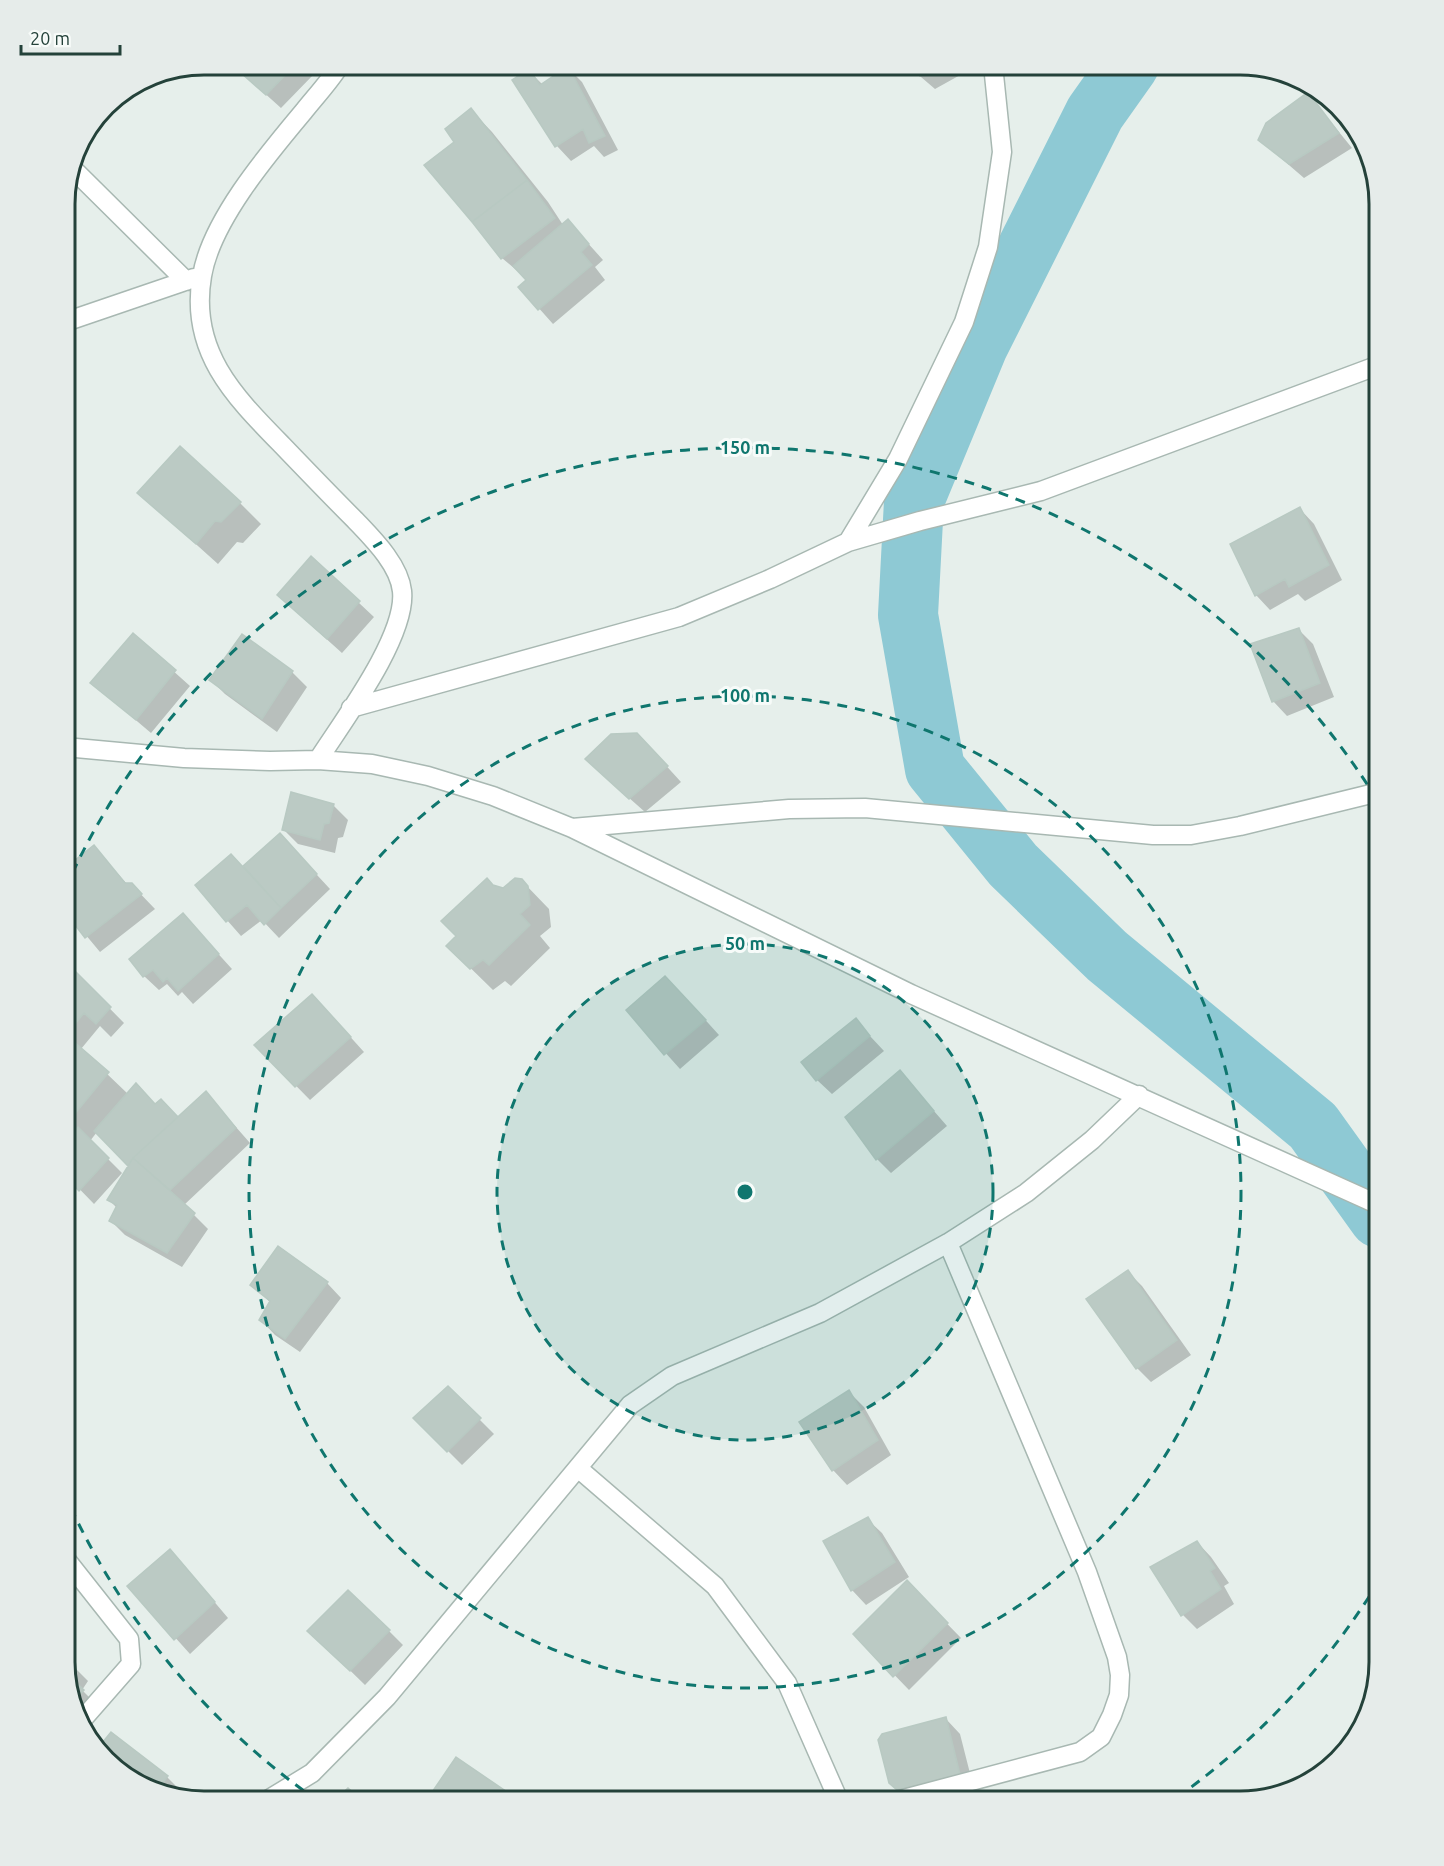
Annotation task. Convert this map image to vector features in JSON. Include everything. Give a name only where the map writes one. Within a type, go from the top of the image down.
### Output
[{"type":"street","points":[[318,760],[377,667],[398,625],[402,590],[392,565],[371,537],[234,396],[210,354],[194,279],[230,209],[332,75]]},
{"type":"street","points":[[848,542],[898,459],[959,332],[988,248],[1002,152],[994,75]]},
{"type":"street","points":[[78,174],[194,279]]},
{"type":"street","points":[[75,319],[194,279]]},
{"type":"street","points":[[351,708],[502,668],[679,616],[770,579],[848,542],[920,520],[1041,491],[1369,369]]},
{"type":"street","points":[[75,748],[183,758],[318,760],[372,764],[428,776],[493,796],[572,828],[911,994],[1369,1200]]},
{"type":"street","points":[[572,828],[789,809],[864,808],[1153,835],[1191,835],[1369,795]]},
{"type":"street","points":[[283,1791],[312,1773],[387,1697],[630,1405],[672,1376],[820,1313],[948,1243],[1026,1193],[1092,1140],[1138,1095]]},
{"type":"street","points":[[936,1791],[1080,1752],[1101,1737],[1119,1695],[1117,1657],[1087,1572],[948,1243]]},
{"type":"street","points":[[579,1469],[715,1586],[787,1683],[834,1791]]},
{"type":"street","points":[[75,1572],[129,1639],[131,1664],[86,1714]]},
{"type":"building","points":[[243,75],[285,75],[266,95]]},
{"type":"building","points":[[520,75],[533,75],[540,85],[555,75],[573,75],[605,136],[589,143],[583,129],[555,147],[512,80]]},
{"type":"building","points":[[1306,93],[1313,98],[1339,133],[1289,164],[1258,140],[1266,123]]},
{"type":"building","points":[[471,108],[527,180],[472,222],[424,165],[454,142],[445,129]]},
{"type":"building","points":[[527,180],[555,218],[501,259],[472,222]]},
{"type":"building","points":[[568,219],[589,244],[581,252],[592,265],[538,310],[518,287],[526,280],[513,266]]},
{"type":"building","points":[[180,446],[241,502],[221,522],[215,521],[196,544],[137,493]]},
{"type":"building","points":[[1300,507],[1329,565],[1289,587],[1285,579],[1255,596],[1230,544]]},
{"type":"building","points":[[311,556],[360,601],[327,639],[277,595]]},
{"type":"building","points":[[1299,628],[1320,683],[1272,702],[1250,644]]},
{"type":"building","points":[[133,633],[176,670],[136,720],[90,683]]},
{"type":"building","points":[[242,634],[293,671],[262,719],[209,680]]},
{"type":"building","points":[[637,733],[668,766],[629,799],[585,759],[611,734]]},
{"type":"building","points":[[291,792],[334,804],[329,823],[324,824],[320,840],[282,830]]},
{"type":"building","points":[[280,833],[317,874],[281,908],[243,866]]},
{"type":"building","points":[[94,845],[125,883],[132,883],[142,894],[85,938],[75,925],[75,860]]},
{"type":"building","points":[[231,854],[281,908],[264,925],[247,905],[226,922],[195,885]]},
{"type":"building","points":[[487,878],[493,885],[503,888],[515,878],[522,879],[528,886],[530,905],[520,914],[530,925],[489,965],[483,960],[470,969],[446,946],[456,936],[441,921]]},
{"type":"building","points":[[183,913],[219,954],[178,991],[167,978],[163,982],[153,970],[143,977],[129,959]]},
{"type":"building","points":[[75,971],[111,1007],[96,1024],[84,1013],[75,1024]]},
{"type":"building","points":[[665,976],[706,1020],[664,1055],[626,1010]]},
{"type":"building","points":[[312,994],[351,1037],[295,1087],[254,1045]]},
{"type":"building","points":[[856,1018],[870,1036],[816,1081],[801,1062]]},
{"type":"building","points":[[75,1043],[109,1072],[75,1114]]},
{"type":"building","points":[[900,1070],[934,1111],[876,1160],[845,1117]]},
{"type":"building","points":[[136,1083],[155,1104],[161,1099],[178,1117],[133,1158],[128,1166],[94,1131]]},
{"type":"building","points":[[206,1091],[236,1128],[170,1190],[133,1158]]},
{"type":"building","points":[[78,1127],[109,1158],[79,1191],[75,1187],[75,1130]]},
{"type":"building","points":[[133,1158],[195,1213],[167,1253],[109,1221],[117,1205],[107,1200]]},
{"type":"building","points":[[278,1246],[328,1282],[285,1339],[259,1320],[270,1301],[250,1285]]},
{"type":"building","points":[[1128,1270],[1177,1340],[1136,1369],[1086,1299]]},
{"type":"building","points":[[448,1386],[481,1418],[447,1452],[413,1418]]},
{"type":"building","points":[[849,1390],[878,1440],[832,1471],[799,1422]]},
{"type":"building","points":[[868,1517],[895,1562],[851,1591],[823,1541]]},
{"type":"building","points":[[1197,1541],[1215,1568],[1210,1571],[1221,1589],[1181,1616],[1150,1567]]},
{"type":"building","points":[[170,1549],[215,1602],[174,1640],[127,1586]]},
{"type":"building","points":[[907,1580],[948,1623],[893,1677],[853,1634]]},
{"type":"building","points":[[348,1590],[390,1630],[350,1671],[307,1631]]},
{"type":"building","points":[[77,1683],[84,1690],[79,1695]]},
{"type":"building","points":[[946,1717],[961,1779],[897,1790],[889,1783],[878,1740],[882,1734]]},
{"type":"building","points":[[111,1732],[168,1776],[162,1784],[140,1774],[119,1759],[103,1742]]},
{"type":"building","points":[[456,1757],[506,1791],[433,1791]]},
{"type":"waterway","points":[[1122,75],[1095,113],[978,346],[914,501],[908,615],[935,769],[1013,865],[1107,956],[1313,1126],[1369,1204]]}]
